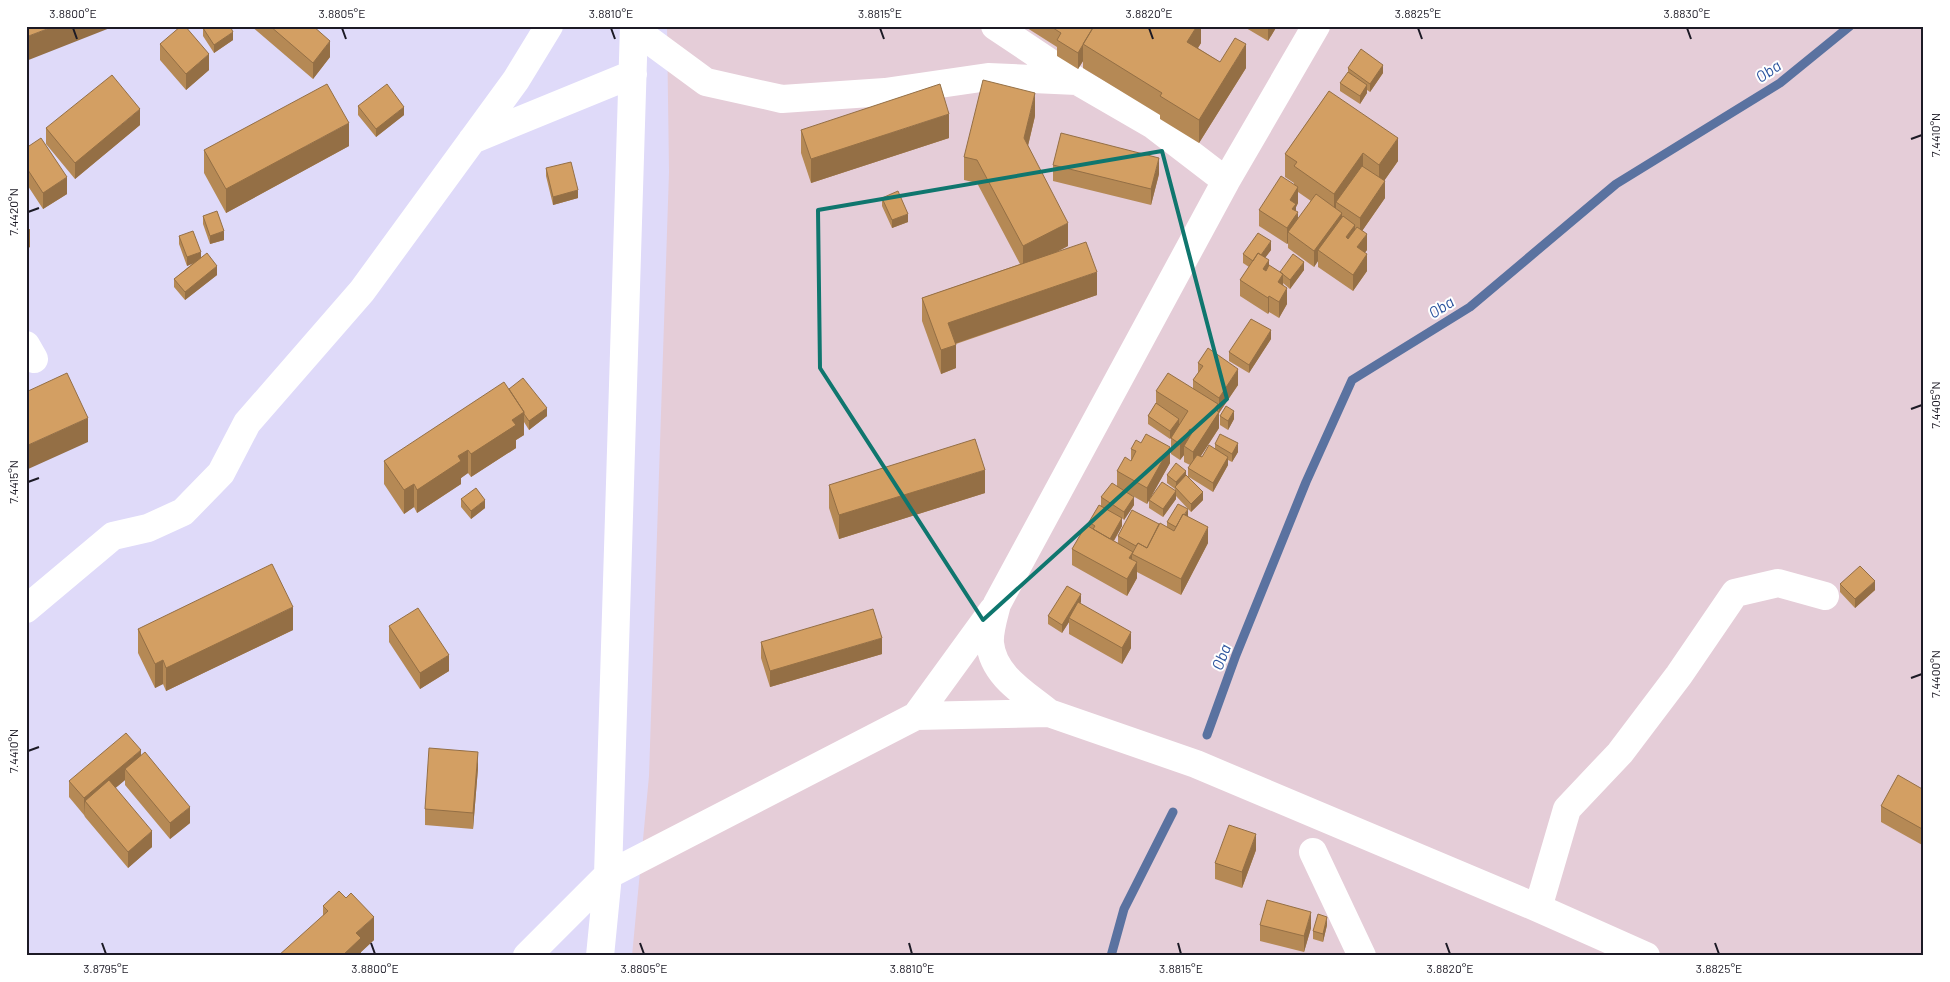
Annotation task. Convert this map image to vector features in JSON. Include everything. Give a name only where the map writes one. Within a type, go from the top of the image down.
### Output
[{"type":"street","points":[[26,609],[113,536],[148,528],[183,512],[221,473],[246,423],[362,291],[516,80],[549,26]]},
{"type":"street","points":[[994,26],[1077,81],[1153,125],[1226,181]]},
{"type":"street","points":[[916,716],[997,604],[1226,181],[1316,26]]},
{"type":"street","points":[[634,28],[706,82],[782,98],[885,92],[988,76],[1077,81]]},
{"type":"street","points":[[600,956],[608,875],[634,28]]},
{"type":"street","points":[[472,140],[633,74]]},
{"type":"street","points":[[1538,908],[1566,809],[1620,753],[1679,675],[1734,593],[1778,583],[1825,596]]},
{"type":"street","points":[[997,604],[989,642],[994,662],[1004,676],[1049,713],[1196,764],[1538,908],[1646,956]]},
{"type":"street","points":[[527,956],[608,875],[916,716],[1049,713]]},
{"type":"street","points":[[1313,852],[1362,956]]},
{"type":"highlighted area","points":[[1162,151],[1227,399],[983,620],[820,368],[818,210]]},
{"type":"shaded area","points":[[667,26],[1924,26],[1924,956],[632,956],[649,776],[669,172]]},
{"type":"building","points":[[26,26],[55,26],[26,37]]},
{"type":"building","points":[[181,26],[185,26],[209,54],[186,74],[160,44]]},
{"type":"building","points":[[205,26],[230,26],[233,32],[214,45],[203,28]]},
{"type":"building","points":[[270,26],[313,26],[330,41],[313,63]]},
{"type":"building","points":[[1050,26],[1094,26],[1078,53],[1057,40],[1061,33]]},
{"type":"building","points":[[1094,26],[1197,26],[1187,42],[1220,62],[1235,38],[1246,44],[1199,120],[1160,96],[1162,93],[1083,44]]},
{"type":"building","points":[[1361,49],[1383,65],[1370,84],[1348,68]]},
{"type":"building","points":[[1348,72],[1367,85],[1360,96],[1340,83]]},
{"type":"building","points":[[112,75],[140,109],[75,163],[46,128]]},
{"type":"building","points":[[983,80],[1035,93],[1024,138],[1068,223],[1023,246],[977,160],[964,157]]},
{"type":"building","points":[[327,84],[349,123],[226,189],[204,150]]},
{"type":"building","points":[[387,84],[404,107],[376,129],[358,106]]},
{"type":"building","points":[[940,84],[949,114],[811,159],[801,130]]},
{"type":"building","points":[[1329,91],[1398,138],[1379,165],[1363,153],[1334,194],[1294,166],[1297,162],[1285,154]]},
{"type":"building","points":[[1061,133],[1159,158],[1151,189],[1053,165]]},
{"type":"building","points":[[41,138],[67,177],[43,193],[26,167],[26,148]]},
{"type":"building","points":[[571,162],[578,190],[553,197],[546,168]]},
{"type":"building","points":[[1362,166],[1385,181],[1360,218],[1336,202]]},
{"type":"building","points":[[1281,176],[1298,187],[1290,200],[1296,204],[1292,209],[1298,212],[1287,228],[1259,210]]},
{"type":"building","points":[[898,191],[908,214],[892,220],[882,198]]},
{"type":"building","points":[[1316,194],[1342,213],[1314,251],[1288,232]]},
{"type":"building","points":[[217,211],[224,231],[210,236],[203,216]]},
{"type":"building","points":[[1343,216],[1355,225],[1346,237],[1348,239],[1357,227],[1367,234],[1357,247],[1367,254],[1353,275],[1318,250]]},
{"type":"building","points":[[193,231],[201,252],[187,257],[179,236]]},
{"type":"building","points":[[1258,233],[1271,241],[1261,255],[1258,253],[1253,261],[1243,254]]},
{"type":"building","points":[[1086,242],[1097,272],[948,323],[956,345],[941,350],[922,298]]},
{"type":"building","points":[[207,253],[217,266],[185,292],[174,279]]},
{"type":"building","points":[[1258,253],[1269,260],[1263,269],[1266,271],[1269,265],[1283,274],[1278,282],[1287,288],[1279,302],[1269,296],[1268,298],[1240,280]]},
{"type":"building","points":[[1293,254],[1304,262],[1290,280],[1280,272]]},
{"type":"building","points":[[1251,319],[1271,330],[1249,365],[1229,352]]},
{"type":"building","points":[[1208,348],[1238,369],[1219,398],[1193,380],[1203,366],[1198,363]]},
{"type":"building","points":[[67,373],[88,418],[26,446],[26,392]]},
{"type":"building","points":[[1168,373],[1218,404],[1214,409],[1219,412],[1193,452],[1184,446],[1193,431],[1190,429],[1180,444],[1171,438],[1188,411],[1156,391]]},
{"type":"building","points":[[523,378],[547,408],[529,421],[509,389]]},
{"type":"building","points":[[504,382],[524,412],[512,420],[516,425],[471,454],[468,450],[458,456],[461,461],[417,490],[414,484],[404,490],[384,461]]},
{"type":"building","points":[[1156,403],[1179,419],[1170,431],[1148,416]]},
{"type":"building","points":[[1226,406],[1234,411],[1228,421],[1220,416]]},
{"type":"building","points":[[1146,434],[1170,447],[1147,488],[1117,471],[1125,457],[1131,461],[1136,451],[1131,449],[1136,440],[1141,443]]},
{"type":"building","points":[[1220,434],[1238,443],[1232,454],[1215,444]]},
{"type":"building","points":[[975,439],[985,470],[839,515],[829,485]]},
{"type":"building","points":[[1209,445],[1228,457],[1213,483],[1188,468],[1197,455],[1202,457]]},
{"type":"building","points":[[1176,463],[1186,471],[1176,482],[1167,475]]},
{"type":"building","points":[[1186,475],[1203,492],[1191,504],[1175,487]]},
{"type":"building","points":[[1162,482],[1176,491],[1163,509],[1149,500]]},
{"type":"building","points":[[1112,483],[1134,497],[1124,512],[1101,497]]},
{"type":"building","points":[[476,488],[485,500],[471,511],[461,499]]},
{"type":"building","points":[[1178,504],[1188,509],[1176,527],[1167,522]]},
{"type":"building","points":[[1099,505],[1122,518],[1110,539],[1093,529],[1095,526],[1089,522]]},
{"type":"building","points":[[1132,510],[1159,524],[1147,548],[1138,543],[1136,546],[1118,536]]},
{"type":"building","points":[[1183,514],[1208,527],[1181,579],[1132,554],[1138,543],[1147,548],[1160,523],[1174,531]]},
{"type":"building","points":[[1086,525],[1133,552],[1129,558],[1137,562],[1127,579],[1072,549]]},
{"type":"building","points":[[272,564],[293,607],[166,668],[163,660],[155,664],[138,629]]},
{"type":"building","points":[[1860,566],[1875,581],[1855,599],[1840,584]]},
{"type":"building","points":[[1067,586],[1081,594],[1062,625],[1048,616]]},
{"type":"building","points":[[1078,602],[1131,632],[1122,648],[1069,618]]},
{"type":"building","points":[[418,608],[449,655],[420,673],[389,626]]},
{"type":"building","points":[[873,609],[882,638],[770,671],[761,642]]},
{"type":"building","points":[[126,733],[141,750],[84,798],[69,781]]},
{"type":"building","points":[[429,748],[478,752],[473,813],[425,809]]},
{"type":"building","points":[[145,752],[190,807],[170,823],[125,769]]},
{"type":"building","points":[[1898,775],[1924,790],[1924,830],[1881,806]]},
{"type":"building","points":[[109,780],[152,831],[128,852],[85,801]]},
{"type":"building","points":[[1229,825],[1256,834],[1242,872],[1215,863]]},
{"type":"building","points":[[339,891],[346,898],[351,893],[374,917],[356,933],[361,938],[342,956],[278,956],[328,911],[323,906]]},
{"type":"building","points":[[1267,900],[1311,912],[1304,936],[1260,925]]},
{"type":"building","points":[[1318,914],[1327,917],[1323,934],[1313,931]]},
{"type":"waterway","name":"Oba","points":[[1207,735],[1236,655],[1306,482],[1352,380],[1470,307],[1616,184],[1780,83],[1850,26]]},
{"type":"waterway","name":"Oba","points":[[1111,956],[1124,909],[1173,812]]}]
